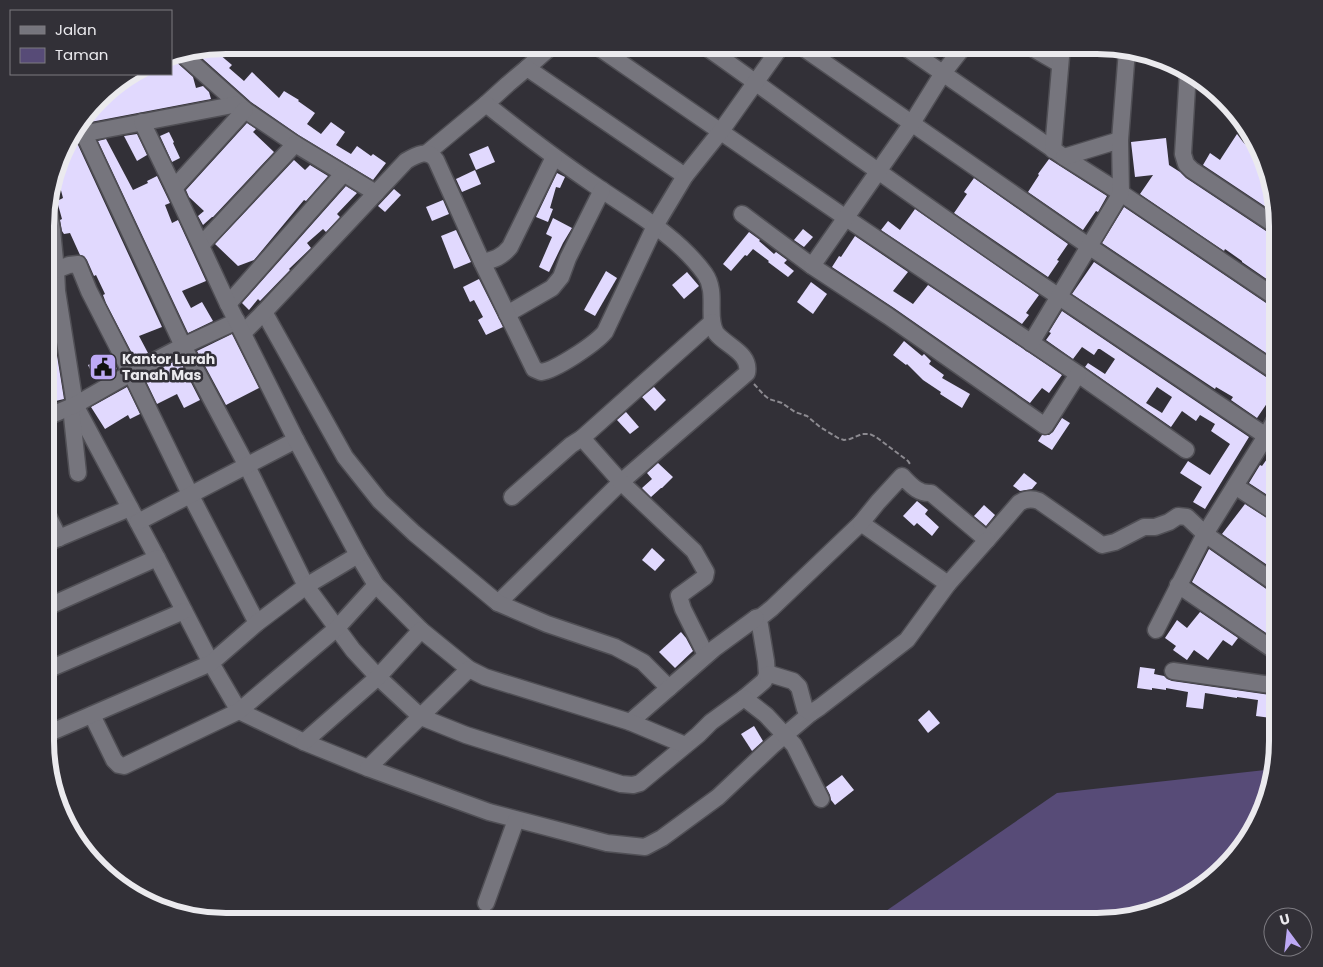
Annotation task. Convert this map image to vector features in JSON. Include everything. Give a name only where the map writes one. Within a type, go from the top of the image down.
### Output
[{"type":"street","points":[[428,153],[543,54]]},
{"type":"street","points":[[609,54],[846,218],[1078,374],[1186,450]]},
{"type":"street","points":[[716,54],[878,172],[1059,297],[1269,438]]},
{"type":"street","points":[[54,414],[73,406],[183,346],[240,327],[264,312],[406,161],[420,154],[428,153],[433,155],[436,160],[482,262],[534,369],[538,372],[546,371],[593,344],[604,332],[655,226],[684,176],[721,131],[775,54]]},
{"type":"street","points":[[812,54],[1090,247],[1269,367]]},
{"type":"street","points":[[915,54],[1058,154],[1122,193],[1269,293]]},
{"type":"street","points":[[812,266],[912,123],[943,73],[958,54]]},
{"type":"street","points":[[1043,54],[1060,64]]},
{"type":"street","points":[[1058,154],[1061,54]]},
{"type":"street","points":[[1031,343],[1122,193],[1120,140],[1127,56]]},
{"type":"street","points":[[183,59],[241,107],[295,144],[376,193]]},
{"type":"street","points":[[527,68],[684,176]]},
{"type":"street","points":[[1187,80],[1183,154],[1186,164],[1192,170],[1269,221]]},
{"type":"street","points":[[486,104],[554,157],[655,226],[685,250],[707,276],[712,293],[712,322],[716,332],[746,361],[748,366],[747,373],[621,482],[498,603]]},
{"type":"street","points":[[80,134],[142,122],[241,107]]},
{"type":"street","points":[[174,188],[241,107]]},
{"type":"street","points":[[142,122],[228,304],[296,440],[376,585],[421,630],[469,669],[485,677],[630,722],[686,745]]},
{"type":"street","points":[[78,138],[183,346],[247,466],[306,586],[353,650],[378,678],[421,717],[466,735],[629,786],[640,783],[764,681],[767,675],[766,661],[760,625],[756,618]]},
{"type":"street","points":[[1058,154],[1120,140]]},
{"type":"street","points":[[200,245],[295,144]]},
{"type":"street","points":[[482,262],[496,259],[510,247],[554,157]]},
{"type":"street","points":[[228,304],[343,174]]},
{"type":"street","points":[[507,314],[552,288],[561,277],[568,258],[602,190]]},
{"type":"street","points":[[742,214],[812,266],[888,316],[1044,426],[1078,374]]},
{"type":"street","points":[[54,236],[78,264],[89,291],[191,496],[257,623]]},
{"type":"street","points":[[54,259],[56,270],[54,280]]},
{"type":"street","points":[[56,270],[78,264]]},
{"type":"street","points":[[54,301],[73,406],[78,473]]},
{"type":"street","points":[[264,312],[345,457],[380,501],[414,533],[498,603],[547,624],[615,647],[643,662],[669,688]]},
{"type":"street","points":[[512,497],[571,445],[582,438],[712,322]]},
{"type":"street","points":[[73,406],[157,558],[210,663],[239,711],[304,742],[368,768],[489,812],[607,843],[645,847],[662,838],[718,797],[772,746],[811,713],[907,640],[948,584],[1023,500],[1032,499],[1039,501],[1102,545],[1116,542],[1144,527],[1155,527],[1169,522],[1178,516],[1187,517],[1205,534],[1269,579]]},
{"type":"street","points":[[582,438],[621,482],[694,552],[704,568],[706,572],[705,577],[679,596],[706,655]]},
{"type":"street","points":[[54,540],[191,496],[296,440]]},
{"type":"street","points":[[1156,630],[1205,534],[1235,486],[1269,444]]},
{"type":"street","points":[[630,722],[706,655],[772,608],[861,523],[902,476],[917,490],[926,494],[931,493],[987,540]]},
{"type":"street","points":[[1235,486],[1269,508]]},
{"type":"street","points":[[861,523],[948,584]]},
{"type":"street","points":[[54,731],[210,663],[257,623],[306,586],[358,555]]},
{"type":"street","points":[[54,603],[157,558]]},
{"type":"street","points":[[92,715],[114,760],[119,766],[124,766],[239,711],[337,628],[376,585]]},
{"type":"street","points":[[1178,585],[1269,647]]},
{"type":"street","points":[[54,667],[184,612]]},
{"type":"street","points":[[304,742],[378,678],[421,630]]},
{"type":"street","points":[[368,768],[469,669]]},
{"type":"street","points":[[1174,671],[1269,685]]},
{"type":"street","points":[[767,675],[770,674],[793,681],[799,686],[805,709],[811,713]]},
{"type":"street","points":[[744,698],[766,715],[794,745],[821,799]]},
{"type":"street","points":[[486,903],[516,820]]},
{"type":"path","points":[[747,373],[759,390],[769,398],[782,403],[795,412],[807,416],[838,438],[844,440],[862,434],[870,434],[908,461]]},
{"type":"green space","points":[[1267,770],[1260,797],[1252,817],[1234,846],[1211,871],[1193,884],[1173,896],[1153,904],[1120,912],[1097,913],[883,913],[1057,793]]},
{"type":"building","points":[[219,54],[232,65],[229,68],[244,81],[252,72],[279,98],[284,91],[315,113],[307,124],[321,134],[331,122],[345,132],[336,145],[351,154],[357,146],[371,156],[373,154],[386,163],[373,180],[300,136],[251,102],[199,56]]},
{"type":"building","points":[[176,61],[193,77],[196,88],[203,86],[209,92],[211,99],[89,122],[112,96],[140,77],[144,75],[172,75],[172,62]]},
{"type":"building","points":[[247,123],[256,129],[253,132],[274,152],[213,217],[203,225],[198,216],[204,211],[189,197],[186,190]]},
{"type":"building","points":[[169,132],[180,158],[172,162],[160,136]]},
{"type":"building","points":[[137,134],[147,155],[137,161],[124,136]]},
{"type":"building","points":[[1237,134],[1252,150],[1260,170],[1268,208],[1203,165],[1210,153],[1220,160]]},
{"type":"building","points":[[1166,138],[1169,165],[1269,233],[1269,281],[1225,249],[1224,251],[1140,194],[1153,175],[1135,177],[1131,142]]},
{"type":"building","points":[[106,139],[133,190],[148,183],[147,181],[157,176],[170,203],[165,205],[172,223],[178,220],[206,281],[182,291],[191,308],[202,302],[213,321],[188,333],[98,141]]},
{"type":"building","points":[[74,145],[78,145],[162,327],[139,336],[148,353],[135,359],[106,303],[103,295],[105,294],[96,275],[94,276],[84,256],[80,255],[70,233],[64,234],[62,231],[60,220],[62,219],[57,201],[63,198],[59,184],[63,170]]},
{"type":"building","points":[[488,146],[495,162],[476,170],[469,154]]},
{"type":"building","points":[[1049,159],[1107,196],[1098,212],[1096,211],[1083,230],[1028,192]]},
{"type":"building","points":[[294,160],[305,170],[310,165],[328,176],[306,201],[304,200],[254,260],[238,266],[215,244]]},
{"type":"building","points":[[475,170],[481,184],[462,192],[456,179]]},
{"type":"building","points":[[557,173],[565,177],[560,188],[556,187],[550,208],[553,209],[548,222],[536,217]]},
{"type":"building","points":[[974,178],[1068,244],[1048,277],[954,213],[967,194],[964,192]]},
{"type":"building","points":[[346,186],[357,193],[337,214],[340,217],[326,232],[323,229],[307,243],[311,248],[249,310],[242,303]]},
{"type":"building","points":[[394,189],[401,195],[385,212],[378,206]]},
{"type":"building","points":[[443,200],[449,214],[432,221],[426,207]]},
{"type":"building","points":[[1124,207],[1269,305],[1269,355],[1102,243]]},
{"type":"building","points":[[915,209],[1039,295],[1026,313],[1029,315],[1022,324],[881,230],[888,221],[900,230]]},
{"type":"building","points":[[553,218],[572,228],[549,272],[539,267],[552,237],[546,234]]},
{"type":"building","points":[[803,229],[813,237],[804,247],[794,240]]},
{"type":"building","points":[[456,230],[471,262],[454,269],[441,236]]},
{"type":"building","points":[[749,232],[774,254],[776,252],[787,260],[784,263],[794,271],[788,277],[753,249],[731,271],[723,264]]},
{"type":"building","points":[[855,236],[908,272],[893,291],[913,304],[928,285],[1062,375],[1049,393],[1042,388],[1030,403],[832,267]]},
{"type":"building","points":[[1094,262],[1269,379],[1269,400],[1257,418],[1231,400],[1233,397],[1216,387],[1215,389],[1072,294]]},
{"type":"building","points":[[606,271],[617,278],[595,316],[584,310]]},
{"type":"building","points":[[687,272],[699,286],[684,299],[672,285]]},
{"type":"building","points":[[479,279],[503,327],[486,335],[478,320],[483,317],[474,300],[470,302],[463,287]]},
{"type":"building","points":[[811,282],[827,294],[813,314],[797,302]]},
{"type":"building","points":[[1062,311],[1249,437],[1205,509],[1193,502],[1202,487],[1180,473],[1188,461],[1210,475],[1230,444],[1211,431],[1215,424],[1200,415],[1196,421],[1182,411],[1171,427],[1085,367],[1088,363],[1105,374],[1115,359],[1100,349],[1094,355],[1082,347],[1073,359],[1046,340],[1051,333],[1049,332]],"holes":[[[1157,387],[1172,397],[1162,413],[1146,403]]]},
{"type":"building","points":[[232,334],[259,388],[226,405],[197,351]]},
{"type":"building","points":[[54,337],[64,399],[54,401]]},
{"type":"building","points":[[904,341],[922,356],[924,354],[931,361],[929,364],[944,375],[942,378],[970,394],[962,408],[940,394],[941,392],[893,355]]},
{"type":"building","name":"Kantor Lurah Tanah Mas","points":[[105,355],[106,358],[111,356],[117,369],[95,380],[88,365],[97,361],[96,358]]},
{"type":"building","points":[[179,359],[200,400],[184,408],[177,394],[157,404],[144,377]]},
{"type":"building","points":[[127,387],[140,414],[130,419],[128,415],[105,429],[91,407]]},
{"type":"building","points":[[654,387],[666,400],[655,411],[642,397]]},
{"type":"building","points":[[626,412],[639,427],[630,434],[617,420]]},
{"type":"building","points":[[1062,418],[1070,423],[1052,450],[1038,441],[1042,435],[1049,435],[1053,432]]},
{"type":"building","points":[[1269,456],[1269,496],[1249,483],[1260,465],[1262,466]]},
{"type":"building","points":[[658,463],[673,477],[651,497],[642,488],[652,479],[647,473]]},
{"type":"building","points":[[1024,473],[1037,483],[1032,489],[1020,491],[1013,486]]},
{"type":"building","points":[[917,501],[928,510],[925,514],[939,527],[932,536],[917,523],[914,526],[903,516]]},
{"type":"building","points":[[1245,504],[1269,519],[1269,566],[1222,534]]},
{"type":"building","points":[[984,505],[995,515],[986,526],[974,516]]},
{"type":"building","points":[[652,548],[665,560],[655,571],[642,560]]},
{"type":"building","points":[[1209,549],[1269,591],[1269,635],[1192,582]]},
{"type":"building","points":[[1200,612],[1238,638],[1232,646],[1223,640],[1208,660],[1194,650],[1187,660],[1173,650],[1176,646],[1165,638],[1177,620],[1187,628]]},
{"type":"building","points":[[681,632],[693,651],[675,668],[659,652]]},
{"type":"building","points":[[1140,667],[1155,669],[1154,674],[1164,676],[1172,681],[1269,695],[1269,718],[1256,716],[1258,700],[1205,693],[1203,709],[1186,707],[1188,692],[1166,688],[1166,690],[1152,688],[1152,690],[1137,688]]},
{"type":"building","points":[[929,710],[940,723],[928,733],[918,720]]},
{"type":"building","points":[[754,726],[763,741],[752,751],[741,734]]},
{"type":"building","points":[[842,775],[854,790],[835,805],[826,787]]},
{"type":"place","name":"Kantor Lurah Tanah Mas","points":[[103,367]]}]
